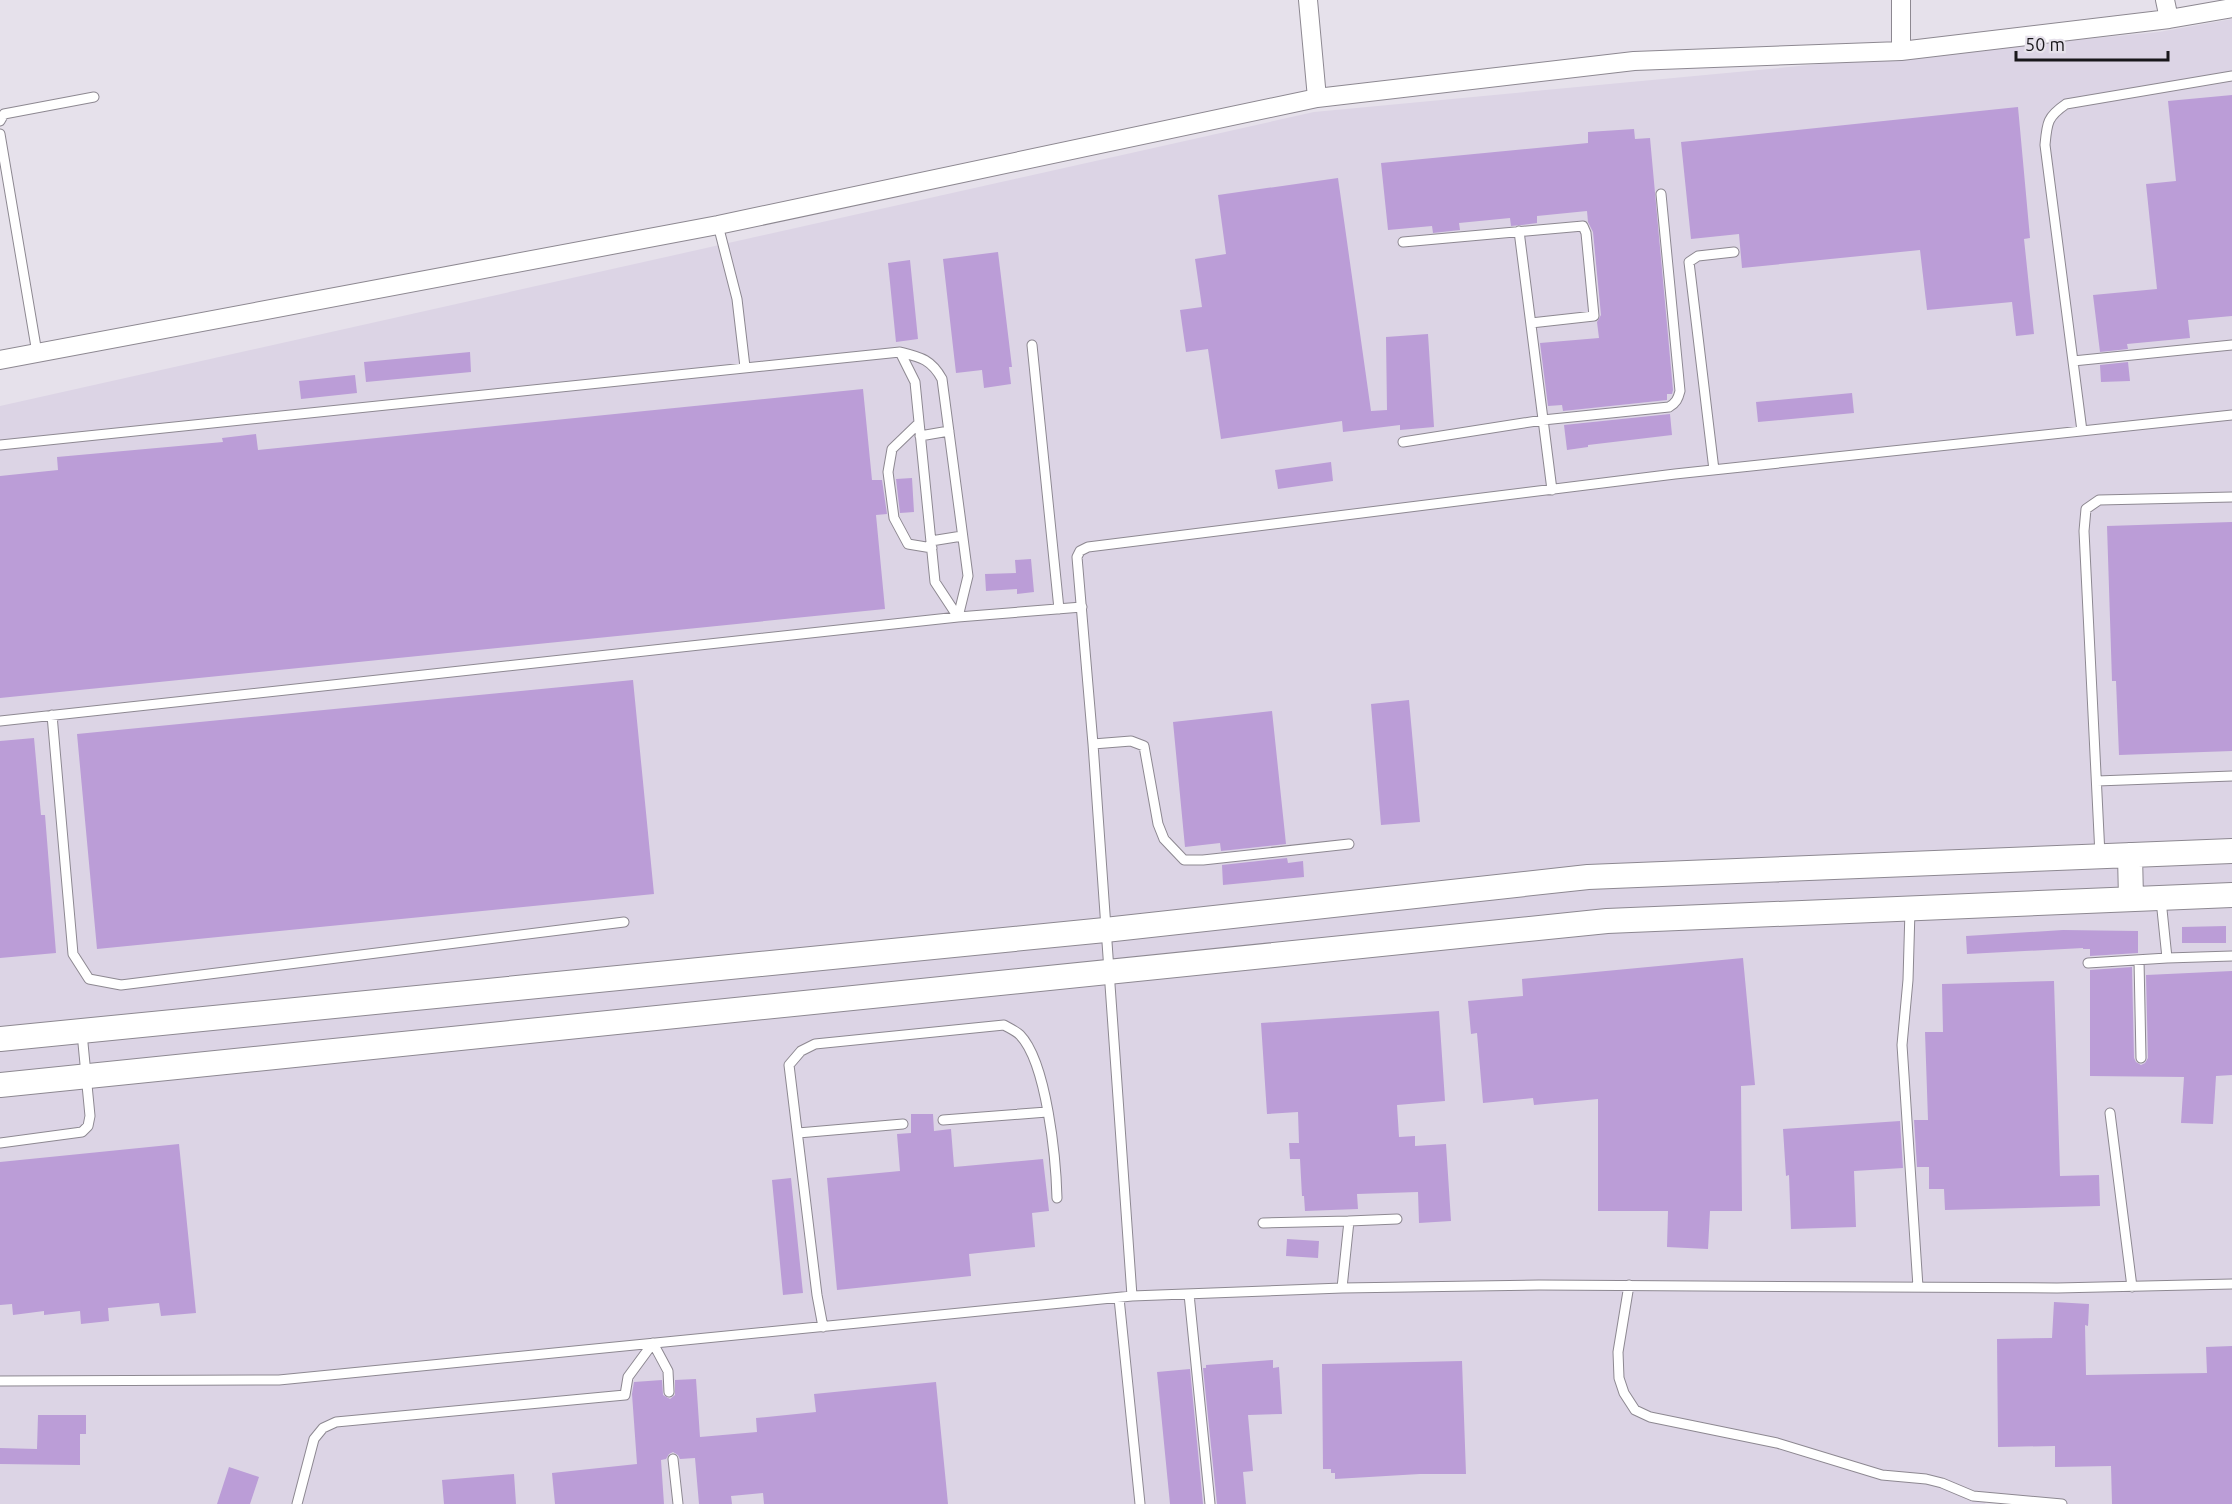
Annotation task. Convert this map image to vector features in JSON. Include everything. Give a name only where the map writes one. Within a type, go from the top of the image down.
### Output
[{"type":"street","points":[[1308,0],[1317,99]]},
{"type":"street","points":[[1901,0],[1901,51]]},
{"type":"street","points":[[2165,0],[2169,20]]},
{"type":"street","points":[[0,360],[720,231],[1317,99],[1634,62],[1901,51],[2169,20],[2232,8]]},
{"type":"street","points":[[0,1039],[1105,930],[1588,877],[2232,851]]},
{"type":"street","points":[[2130,855],[2131,899]]},
{"type":"street","points":[[0,1085],[1607,921],[2232,895]]},
{"type":"lane","points":[[2082,431],[2045,145],[2047,122],[2055,111],[2066,104],[2232,76]]},
{"type":"lane","points":[[0,121],[4,114],[94,97]]},
{"type":"lane","points":[[0,134],[37,353]]},
{"type":"lane","points":[[1403,442],[1543,420],[1669,407],[1678,399],[1680,391],[1661,194]]},
{"type":"lane","points":[[1403,242],[1583,226],[1586,233],[1594,316],[1531,323]]},
{"type":"lane","points":[[720,231],[737,298],[745,367]]},
{"type":"lane","points":[[1519,231],[1552,490]]},
{"type":"lane","points":[[1714,470],[1689,262],[1698,256],[1734,252]]},
{"type":"lane","points":[[1032,345],[1059,609]]},
{"type":"lane","points":[[2073,361],[2232,345]]},
{"type":"lane","points":[[900,352],[915,382],[935,582],[958,617]]},
{"type":"lane","points":[[0,445],[900,352],[920,357],[935,366],[942,379],[968,576],[958,617]]},
{"type":"lane","points":[[1132,1296],[1110,972],[1077,557],[1080,551],[1088,547],[1714,470],[2232,416]]},
{"type":"lane","points":[[919,423],[892,449],[888,472],[894,518],[908,544],[932,545],[962,536]]},
{"type":"lane","points":[[920,436],[949,431]]},
{"type":"lane","points":[[2100,856],[2084,531],[2086,509],[2099,500],[2232,497]]},
{"type":"lane","points":[[0,721],[958,617],[1082,607]]},
{"type":"lane","points":[[52,715],[73,954],[89,979],[121,985],[624,922]]},
{"type":"lane","points":[[1093,744],[1131,741],[1144,746],[1158,824],[1164,839],[1184,860],[1203,860],[1349,844]]},
{"type":"lane","points":[[2097,781],[2232,776]]},
{"type":"lane","points":[[2161,898],[2167,958]]},
{"type":"lane","points":[[1910,908],[1908,980],[1902,1045],[1918,1287]]},
{"type":"lane","points":[[2088,963],[2232,956]]},
{"type":"lane","points":[[2139,960],[2141,1058]]},
{"type":"lane","points":[[823,1327],[817,1295],[789,1065],[801,1051],[815,1044],[1004,1025],[1020,1035],[1034,1060],[1047,1112],[1057,1174],[1057,1198]]},
{"type":"lane","points":[[0,1143],[82,1132],[88,1126],[90,1116],[82,1031]]},
{"type":"lane","points":[[943,1120],[1047,1112]]},
{"type":"lane","points":[[2110,1113],[2132,1287]]},
{"type":"lane","points":[[798,1133],[903,1124]]},
{"type":"lane","points":[[1263,1223],[1396,1219]]},
{"type":"lane","points":[[1342,1288],[1349,1221]]},
{"type":"lane","points":[[0,1381],[279,1380],[1132,1296],[1342,1288],[2132,1287],[2232,1284]]},
{"type":"lane","points":[[1629,1286],[1618,1352],[1619,1378],[1624,1393],[1635,1410],[1650,1417],[1777,1443],[1882,1475],[1926,1479],[1942,1483],[1973,1496],[2062,1504]]},
{"type":"lane","points":[[1189,1294],[1210,1504]]},
{"type":"lane","points":[[1119,1298],[1140,1504]]},
{"type":"lane","points":[[653,1343],[668,1371],[669,1392]]},
{"type":"lane","points":[[297,1504],[314,1438],[323,1428],[336,1422],[624,1395],[628,1377],[653,1343]]},
{"type":"lane","points":[[673,1459],[678,1504]]},
{"type":"shaded area","points":[[2232,19],[2232,1504],[2023,1504],[1989,1497],[1985,1504],[0,1504],[0,406],[1314,112],[2159,32]]},
{"type":"building","points":[[2232,95],[2232,316],[2188,320],[2190,338],[2127,344],[2128,349],[2100,352],[2093,295],[2157,289],[2146,184],[2176,181],[2168,101]]},
{"type":"building","points":[[2018,107],[2030,238],[2024,239],[2034,334],[2016,336],[2012,302],[1927,310],[1920,250],[1742,268],[1739,234],[1691,239],[1681,142]]},
{"type":"building","points":[[1634,129],[1635,139],[1650,138],[1672,394],[1667,394],[1667,400],[1563,411],[1562,405],[1548,406],[1540,343],[1599,338],[1597,322],[1601,315],[1593,232],[1588,222],[1587,211],[1537,216],[1537,223],[1522,225],[1511,226],[1510,218],[1459,223],[1460,230],[1433,233],[1432,226],[1388,230],[1381,163],[1588,143],[1588,132]]},
{"type":"building","points":[[1338,178],[1371,411],[1387,410],[1386,337],[1428,334],[1434,427],[1400,430],[1400,425],[1343,432],[1342,421],[1221,439],[1208,349],[1186,352],[1180,310],[1202,307],[1195,259],[1226,254],[1218,195]]},
{"type":"building","points":[[998,252],[1012,367],[1009,367],[1011,384],[984,388],[982,370],[956,373],[943,259]]},
{"type":"building","points":[[910,260],[918,339],[896,342],[888,263]]},
{"type":"building","points":[[470,352],[471,372],[366,382],[364,362]]},
{"type":"building","points":[[2128,362],[2130,381],[2101,382],[2100,365]]},
{"type":"building","points":[[355,375],[357,393],[301,399],[299,381]]},
{"type":"building","points":[[863,389],[872,480],[882,480],[887,514],[876,515],[885,609],[0,698],[0,476],[58,470],[57,457],[223,442],[222,438],[256,434],[258,450]]},
{"type":"building","points":[[1852,393],[1854,413],[1758,422],[1756,402]]},
{"type":"building","points":[[1670,414],[1672,435],[1588,445],[1588,447],[1567,450],[1564,425]]},
{"type":"building","points":[[1331,462],[1333,481],[1278,489],[1275,470]]},
{"type":"building","points":[[912,478],[914,512],[900,513],[896,479]]},
{"type":"building","points":[[2232,522],[2232,751],[2119,755],[2116,681],[2112,681],[2107,526]]},
{"type":"building","points":[[1031,559],[1034,592],[1017,594],[1017,589],[986,591],[985,574],[1016,573],[1015,560]]},
{"type":"building","points":[[633,680],[654,894],[97,949],[77,734]]},
{"type":"building","points":[[1409,700],[1420,822],[1381,825],[1371,704]]},
{"type":"building","points":[[1272,711],[1286,844],[1221,851],[1220,843],[1185,847],[1173,722]]},
{"type":"building","points":[[34,738],[41,815],[45,815],[56,953],[0,958],[0,741]]},
{"type":"building","points":[[1287,858],[1288,863],[1303,861],[1304,877],[1223,885],[1222,865]]},
{"type":"building","points":[[2226,926],[2226,943],[2182,943],[2182,927]]},
{"type":"building","points":[[2063,930],[2138,931],[2138,953],[2090,956],[2090,949],[2083,948],[1967,954],[1966,936]]},
{"type":"building","points":[[1743,958],[1755,1085],[1741,1086],[1742,1211],[1710,1211],[1708,1249],[1667,1247],[1668,1211],[1598,1211],[1598,1099],[1534,1105],[1533,1098],[1483,1103],[1477,1033],[1471,1034],[1468,1001],[1523,996],[1522,979]]},
{"type":"building","points":[[2132,967],[2134,1058],[2141,1065],[2148,1058],[2146,975],[2232,971],[2232,1075],[2216,1076],[2213,1124],[2181,1123],[2184,1077],[2090,1076],[2090,970]]},
{"type":"building","points":[[2054,981],[2060,1176],[2099,1175],[2100,1206],[1945,1210],[1944,1189],[1929,1189],[1929,1167],[1917,1167],[1914,1120],[1928,1120],[1925,1032],[1943,1032],[1942,984]]},
{"type":"building","points":[[1439,1011],[1445,1101],[1397,1105],[1399,1137],[1415,1136],[1415,1146],[1446,1144],[1451,1221],[1419,1223],[1418,1192],[1357,1194],[1358,1209],[1305,1211],[1300,1159],[1290,1159],[1289,1143],[1299,1143],[1298,1112],[1267,1114],[1261,1023]]},
{"type":"building","points":[[911,1114],[933,1114],[934,1131],[951,1129],[954,1167],[1043,1159],[1049,1211],[1032,1213],[1035,1247],[969,1254],[971,1276],[837,1290],[827,1178],[900,1171],[897,1134],[911,1133]]},
{"type":"building","points":[[1900,1121],[1903,1168],[1854,1171],[1856,1227],[1791,1229],[1789,1175],[1786,1176],[1783,1129]]},
{"type":"building","points":[[179,1144],[196,1313],[161,1316],[159,1303],[108,1308],[109,1321],[81,1324],[80,1311],[44,1315],[44,1311],[13,1315],[12,1304],[0,1305],[0,1162]]},
{"type":"building","points":[[791,1178],[803,1293],[783,1295],[772,1180]]},
{"type":"building","points":[[1287,1239],[1319,1241],[1318,1258],[1286,1256]]},
{"type":"building","points":[[2054,1302],[2089,1304],[2088,1326],[2085,1325],[2086,1375],[2207,1373],[2206,1347],[2232,1346],[2232,1504],[2112,1504],[2111,1466],[2055,1467],[2055,1446],[1998,1447],[1997,1339],[2052,1338]]},
{"type":"building","points":[[1273,1360],[1273,1368],[1279,1367],[1282,1414],[1248,1415],[1253,1471],[1243,1472],[1246,1504],[1217,1504],[1203,1368],[1206,1368],[1206,1365]]},
{"type":"building","points":[[1462,1361],[1466,1474],[1335,1479],[1335,1473],[1331,1473],[1331,1469],[1323,1469],[1322,1364]]},
{"type":"building","points":[[1190,1369],[1203,1504],[1170,1504],[1157,1372]]},
{"type":"building","points":[[696,1379],[700,1437],[757,1432],[756,1418],[816,1412],[814,1394],[936,1382],[948,1504],[764,1504],[763,1493],[731,1496],[732,1504],[699,1504],[695,1458],[680,1459],[673,1452],[666,1459],[661,1460],[664,1504],[555,1504],[552,1473],[637,1464],[632,1394],[634,1382],[662,1380],[663,1395],[670,1399],[675,1395],[675,1380]]},
{"type":"building","points":[[38,1415],[86,1415],[86,1434],[80,1434],[80,1465],[0,1464],[0,1448],[37,1449]]},
{"type":"building","points":[[229,1467],[259,1477],[250,1504],[217,1504]]},
{"type":"building","points":[[514,1474],[516,1504],[444,1504],[442,1480]]}]
